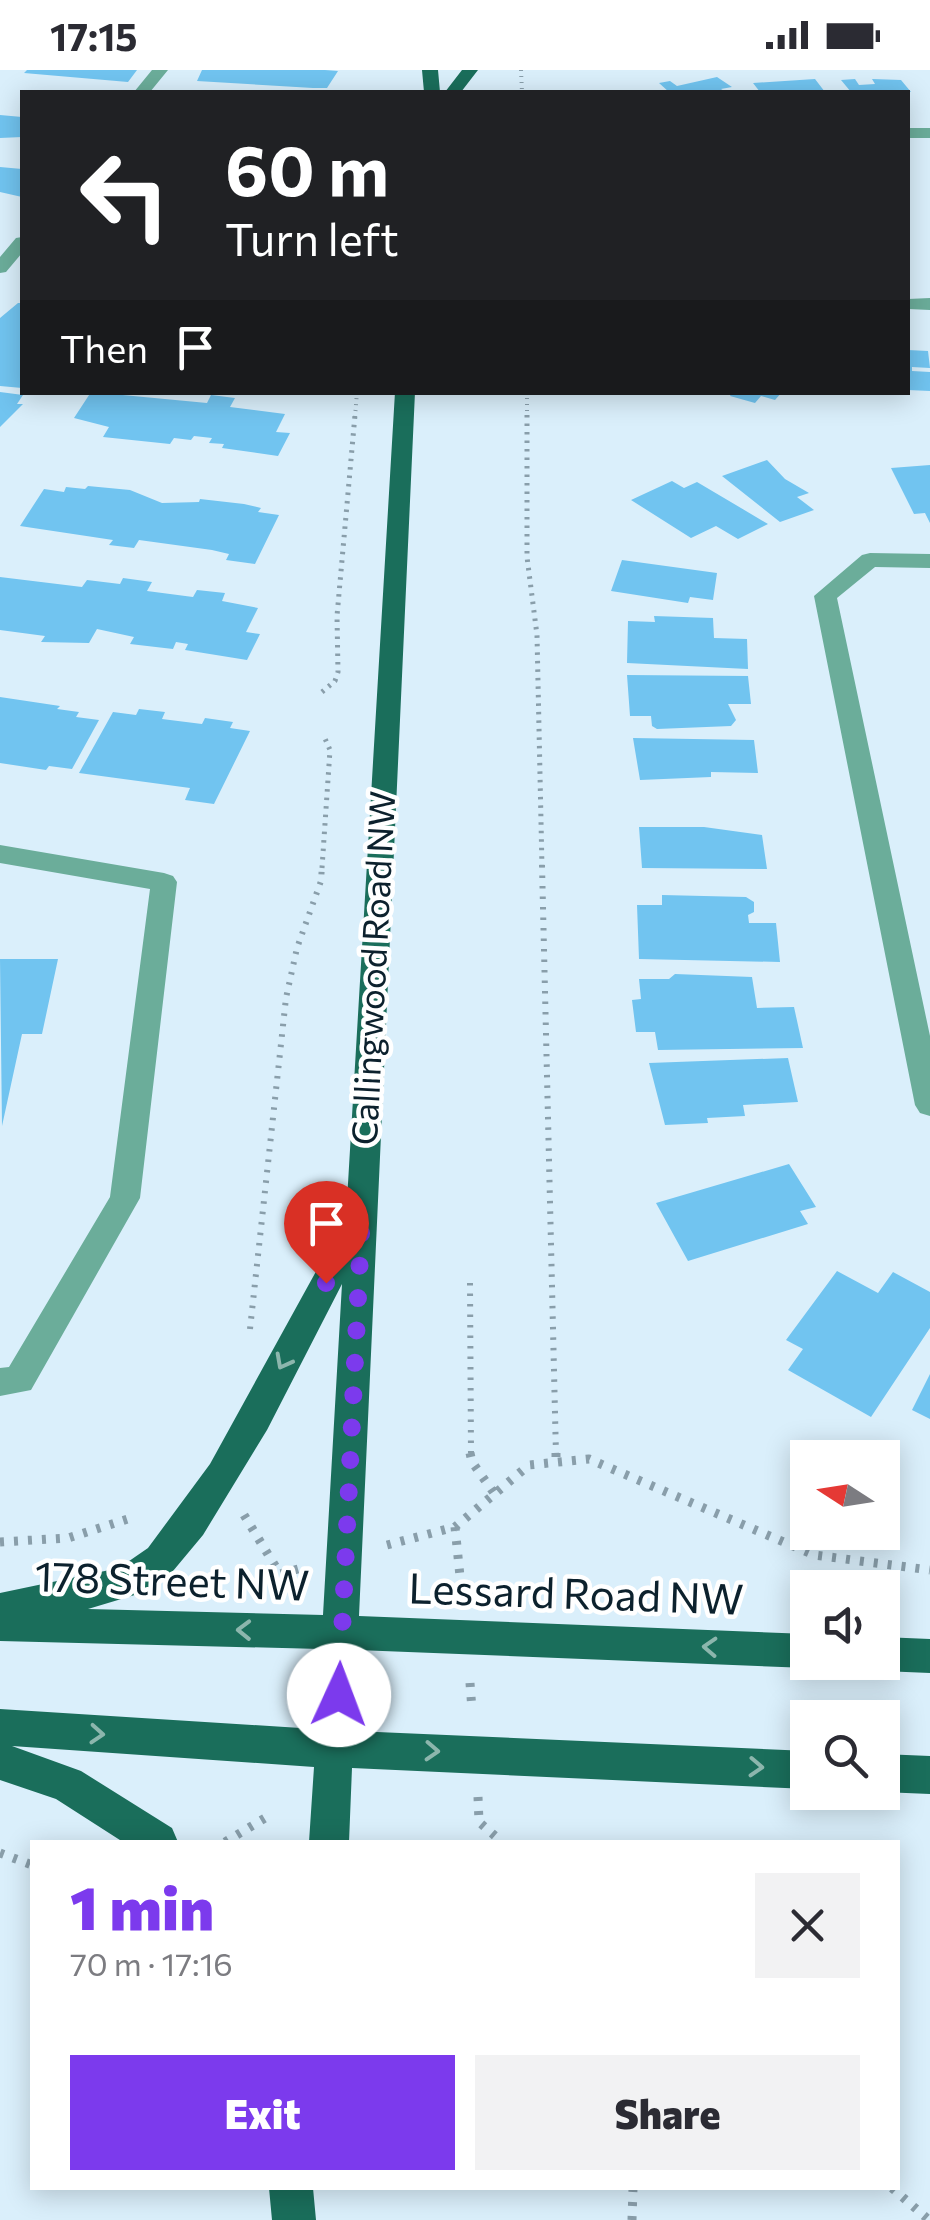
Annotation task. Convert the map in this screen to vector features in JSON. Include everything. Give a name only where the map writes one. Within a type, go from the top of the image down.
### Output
[{"type":"main road","points":[[455,90],[470,70]]},
{"type":"main road","name":"Callingwood Road NW","points":[[329,1840],[405,395]]},
{"type":"main road","points":[[0,1610],[137,1579],[177,1546],[215,1489],[362,1214]]},
{"type":"main road","name":"178 Street NW","points":[[0,1624],[341,1633]]},
{"type":"main road","name":"Lessard Road NW","points":[[341,1633],[790,1650]]},
{"type":"main road","points":[[900,1655],[930,1656]]},
{"type":"main road","points":[[0,1726],[270,1746],[790,1769]]},
{"type":"main road","points":[[0,1762],[68,1784],[155,1840]]},
{"type":"main road","points":[[900,1774],[930,1776]]},
{"type":"main road","points":[[291,2190],[294,2220]]},
{"type":"main road","points":[[304,2220],[306,2190]]},
{"type":"street","points":[[144,90],[160,70]]},
{"type":"street","points":[[0,268],[19,234]]},
{"type":"street","points":[[930,561],[870,560],[825,596],[930,1104]]},
{"type":"street","points":[[0,854],[164,882],[125,1198],[20,1380],[0,1382]]},
{"type":"path","points":[[322,692],[335,681],[338,672],[337,616],[357,395]]},
{"type":"path","points":[[527,395],[528,557],[537,636],[556,1460]]},
{"type":"path","points":[[250,1334],[286,998],[297,948],[320,880],[330,750],[323,734]]},
{"type":"path","points":[[470,1283],[468,1441],[472,1462],[494,1493]]},
{"type":"path","points":[[455,1527],[530,1465],[556,1460],[606,1463],[814,1555],[930,1570]]},
{"type":"path","points":[[235,1499],[280,1574]]},
{"type":"path","points":[[0,1542],[44,1545],[82,1537],[148,1508]]},
{"type":"path","points":[[228,1840],[265,1818]]},
{"type":"path","points":[[479,1822],[500,1840]]},
{"type":"path","points":[[0,1853],[30,1864]]},
{"type":"path","points":[[632,2220],[633,2190]]},
{"type":"path","points":[[894,2190],[929,2220]]},
{"type":"building","points":[[137,70],[128,82],[24,73]]},
{"type":"building","points":[[202,70],[338,71],[327,88],[313,88],[197,81]]},
{"type":"building","points":[[717,77],[732,87],[667,90],[659,83],[670,81],[677,86]]},
{"type":"building","points":[[815,79],[823,90],[758,90],[753,83]]},
{"type":"building","points":[[855,79],[859,85],[875,84],[872,79],[901,80],[909,90],[849,90],[841,80]]},
{"type":"building","points":[[0,115],[20,117],[20,137],[0,138]]},
{"type":"building","points":[[0,167],[20,169],[20,197],[0,192]]},
{"type":"building","points":[[20,303],[20,388],[0,386],[0,318]]},
{"type":"building","points":[[910,350],[928,351],[930,368],[912,367],[912,371],[930,372],[930,391],[910,390]]},
{"type":"building","points":[[0,392],[23,395],[17,404],[23,404],[0,427]]},
{"type":"building","points":[[89,395],[207,403],[211,395],[235,398],[230,407],[285,414],[276,432],[290,433],[278,456],[222,448],[224,444],[209,443],[212,438],[194,436],[191,440],[174,438],[170,444],[103,437],[109,427],[74,418]]},
{"type":"building","points":[[779,395],[775,400],[761,396],[755,403],[730,396]]},
{"type":"building","points":[[767,460],[785,479],[809,493],[797,497],[814,510],[780,522],[722,476]]},
{"type":"building","points":[[930,465],[930,523],[925,513],[914,514],[891,468]]},
{"type":"building","points":[[672,481],[684,488],[697,482],[768,524],[738,539],[716,526],[691,538],[631,500]]},
{"type":"building","points":[[66,487],[130,490],[162,503],[200,499],[244,504],[261,508],[258,512],[279,515],[255,564],[226,560],[229,554],[212,550],[139,540],[134,548],[109,545],[113,540],[20,526],[44,489],[64,492]]},
{"type":"building","points":[[622,560],[717,573],[713,600],[690,597],[688,603],[611,591]]},
{"type":"building","points":[[0,577],[82,587],[87,580],[120,584],[123,578],[152,582],[147,591],[193,597],[197,590],[225,593],[222,601],[258,608],[246,632],[260,634],[247,660],[185,650],[188,644],[176,642],[173,649],[130,644],[134,637],[97,629],[89,643],[41,642],[45,636],[0,630]]},
{"type":"building","points":[[654,616],[713,618],[714,638],[747,639],[748,669],[627,663],[628,621],[655,622]]},
{"type":"building","points":[[627,675],[748,676],[751,704],[728,704],[736,720],[731,726],[657,729],[652,726],[651,716],[630,716]]},
{"type":"building","points":[[0,697],[60,706],[57,709],[79,712],[76,717],[99,720],[72,769],[49,766],[46,770],[0,763]]},
{"type":"building","points":[[139,709],[165,712],[162,719],[202,724],[205,718],[233,722],[230,728],[250,731],[214,804],[185,800],[190,788],[79,773],[113,712],[136,715]]},
{"type":"building","points":[[633,738],[754,740],[758,773],[711,772],[711,777],[640,780]]},
{"type":"building","points":[[639,827],[704,827],[762,835],[767,869],[642,868]]},
{"type":"building","points":[[662,895],[746,897],[754,902],[749,923],[776,923],[780,962],[639,959],[637,905],[662,905]]},
{"type":"building","points":[[0,959],[58,959],[42,1034],[22,1034],[2,1126]]},
{"type":"building","points":[[675,974],[752,977],[757,1008],[794,1007],[803,1048],[658,1050],[655,1032],[636,1032],[632,1000],[641,999],[639,979],[669,979]]},
{"type":"building","points":[[788,1058],[798,1102],[743,1105],[745,1116],[665,1125],[649,1063]]},
{"type":"building","points":[[789,1164],[816,1207],[800,1211],[808,1224],[688,1261],[656,1203]]},
{"type":"building","points":[[837,1271],[878,1293],[893,1272],[930,1292],[930,1328],[871,1417],[788,1370],[803,1349],[786,1340]]},
{"type":"building","points":[[930,1374],[930,1419],[912,1410]]},
{"type":"route","points":[[326,1283],[362,1214],[339,1695]]}]
